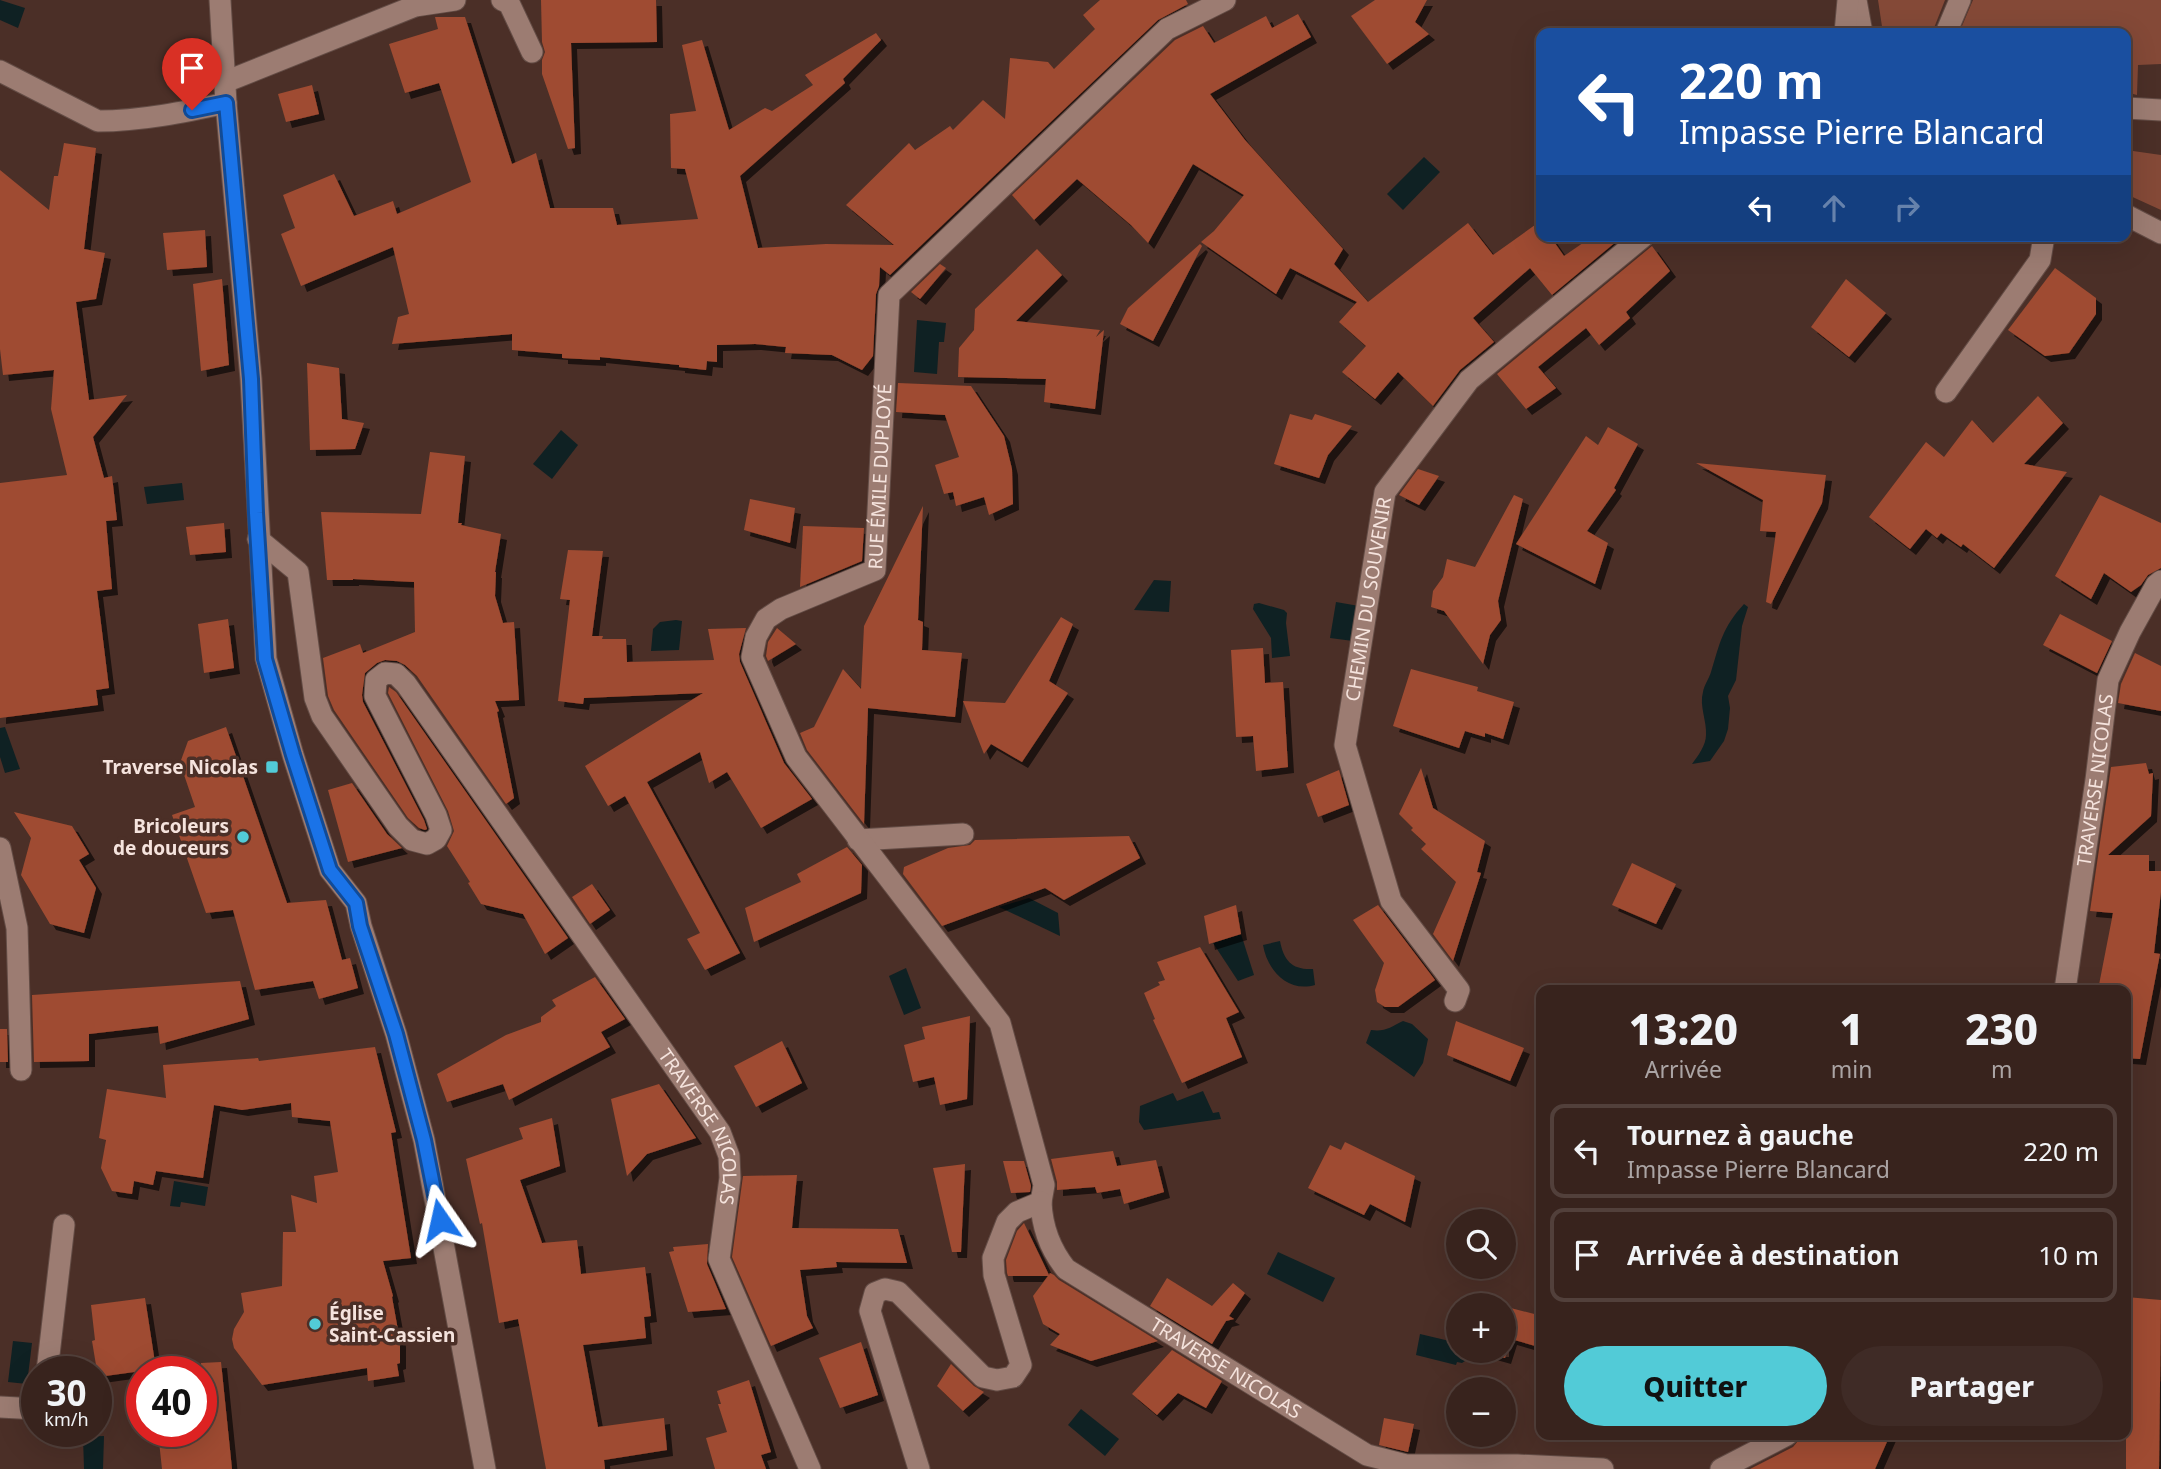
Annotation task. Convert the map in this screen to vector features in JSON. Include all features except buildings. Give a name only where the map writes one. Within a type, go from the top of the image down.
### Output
[{"type":"street","points":[[220,0],[226,103],[251,379],[265,659],[330,870],[356,903],[360,926],[396,1034],[424,1140],[485,1469]]},
{"type":"street","points":[[225,82],[415,6],[455,0]]},
{"type":"street","points":[[502,0],[509,3],[532,52]]},
{"type":"street","name":"RUE ÉMILE DUPLOYÉ","points":[[1041,1202],[1044,1185],[1000,1023],[796,757],[752,657],[756,636],[766,619],[781,609],[875,570],[889,295],[1167,29],[1225,0]]},
{"type":"street","points":[[1846,28],[1849,0]]},
{"type":"street","points":[[1856,0],[1861,28]]},
{"type":"street","points":[[1948,28],[1960,0]]},
{"type":"street","points":[[0,71],[98,121],[183,112],[226,103]]},
{"type":"street","points":[[2131,108],[2161,110]]},
{"type":"street","points":[[2131,218],[2161,233]]},
{"type":"street","name":"CHEMIN DU SOUVENIR","points":[[1455,1001],[1459,990],[1391,901],[1345,745],[1385,492],[1469,380],[1637,242]]},
{"type":"street","points":[[1946,391],[2040,260],[2043,242]]},
{"type":"street","name":"TRAVERSE NICOLAS","points":[[258,539],[298,572],[315,698],[322,716],[398,826],[412,840],[427,844],[436,839],[441,830],[436,815],[375,696],[376,680],[385,673],[396,674],[406,684],[720,1132],[729,1156],[730,1178],[719,1259],[810,1469]]},
{"type":"street","name":"TRAVERSE NICOLAS","points":[[2066,985],[2108,680],[2130,632],[2156,585],[2161,581]]},
{"type":"street","points":[[858,840],[963,834]]},
{"type":"street","points":[[0,848],[17,928],[21,1070]]},
{"type":"street","points":[[919,1469],[870,1311],[875,1293],[885,1289],[898,1292],[983,1377],[997,1380],[1013,1377],[1021,1365],[994,1275],[993,1258],[1007,1222],[1017,1212],[1041,1202]]},
{"type":"street","name":"TRAVERSE NICOLAS","points":[[1041,1202],[1041,1217],[1053,1252],[1066,1269],[1367,1455],[1406,1465],[1517,1465],[1603,1469]]},
{"type":"street","points":[[49,1356],[64,1225]]},
{"type":"street","points":[[0,1407],[21,1408]]},
{"type":"street","points":[[1721,1469],[1777,1440]]},
{"type":"shaded area","points":[[0,0],[25,8],[18,28],[0,20]]},
{"type":"shaded area","points":[[1878,0],[1945,0],[1934,28],[1882,28]]},
{"type":"shaded area","points":[[1973,0],[2161,0],[2161,64],[2138,65],[2137,95],[2131,93],[2131,28],[1961,28]]},
{"type":"shaded area","points":[[2131,151],[2161,155],[2161,210],[2131,196]]},
{"type":"shaded area","points":[[1424,157],[1440,172],[1403,210],[1387,194]]},
{"type":"shaded area","points":[[917,320],[946,323],[944,342],[939,342],[937,374],[914,372]]},
{"type":"shaded area","points":[[561,430],[578,445],[552,479],[533,464]]},
{"type":"shaded area","points":[[182,483],[184,500],[147,504],[144,487]]},
{"type":"shaded area","points":[[1154,580],[1171,581],[1169,612],[1134,610]]},
{"type":"shaded area","points":[[1336,602],[1359,606],[1353,641],[1330,638]]},
{"type":"shaded area","points":[[1259,603],[1287,613],[1290,656],[1272,658],[1271,638],[1253,609],[1254,604]]},
{"type":"shaded area","points":[[1744,604],[1748,607],[1742,626],[1736,680],[1728,696],[1728,729],[1724,741],[1710,761],[1692,764],[1706,739],[1702,703],[1704,689],[1726,628]]},
{"type":"shaded area","points":[[682,621],[679,650],[651,651],[653,629],[660,622]]},
{"type":"shaded area","points":[[5,727],[20,769],[5,773],[0,757],[0,728]]},
{"type":"shaded area","points":[[1029,898],[1058,913],[1060,936],[999,907]]},
{"type":"shaded area","points":[[1241,934],[1254,975],[1238,981],[1213,943]]},
{"type":"shaded area","points":[[1280,941],[1290,963],[1300,968],[1313,969],[1315,985],[1296,986],[1274,971],[1263,945]]},
{"type":"shaded area","points":[[906,968],[921,1008],[904,1015],[889,976]]},
{"type":"shaded area","points":[[1403,1021],[1412,1024],[1428,1039],[1423,1063],[1414,1077],[1366,1043],[1371,1030],[1384,1030]]},
{"type":"shaded area","points":[[1203,1091],[1213,1113],[1219,1112],[1221,1119],[1144,1130],[1139,1122],[1140,1106],[1173,1093],[1177,1101]]},
{"type":"shaded area","points":[[174,1181],[208,1187],[205,1206],[181,1202],[180,1207],[170,1206]]},
{"type":"shaded area","points":[[1278,1252],[1335,1278],[1323,1302],[1267,1274]]},
{"type":"shaded area","points":[[1420,1334],[1446,1340],[1446,1362],[1416,1355]]},
{"type":"shaded area","points":[[13,1341],[32,1343],[30,1356],[21,1356],[21,1383],[8,1382]]},
{"type":"shaded area","points":[[1081,1409],[1119,1439],[1105,1456],[1068,1425]]},
{"type":"shaded area","points":[[83,1447],[104,1447],[103,1469],[84,1469]]},
{"type":"place","name":"Traverse Nicolas","points":[[272,767]]},
{"type":"place","name":"Bricoleurs de douceurs","points":[[243,837]]},
{"type":"place","name":"Église Saint-Cassien","points":[[315,1324]]},
{"type":"route","points":[[192,110],[226,103],[251,379],[265,659],[330,870],[356,903],[360,926],[396,1034],[424,1140],[440,1220]]}]
